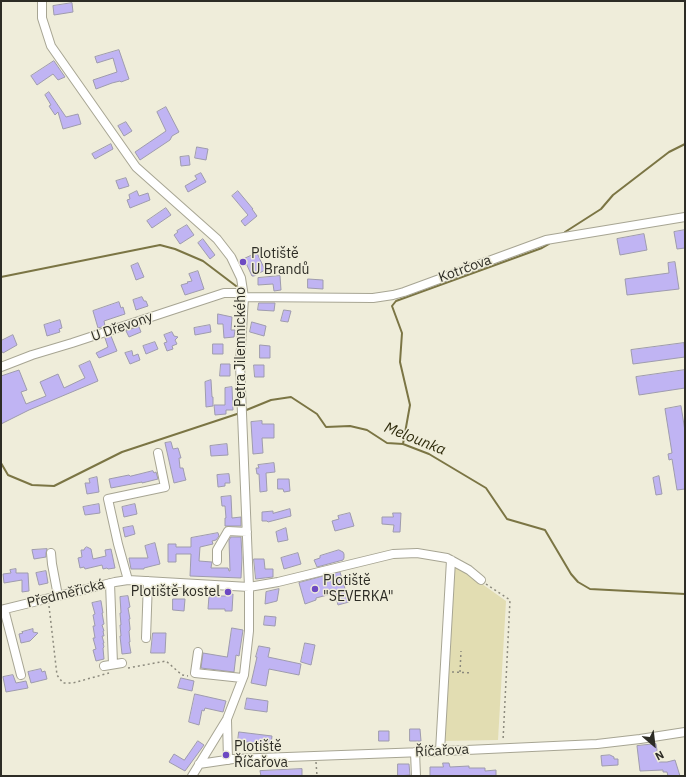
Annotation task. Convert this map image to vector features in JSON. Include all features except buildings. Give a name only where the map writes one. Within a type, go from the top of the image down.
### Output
[{"type":"street","name":"Petra Jilemnického","points":[[42,1],[42,18],[51,46],[136,167],[217,239],[231,257],[241,278],[244,295],[240,364],[249,587],[249,631],[244,674],[227,719],[192,776]]},
{"type":"street","name":"Kotrčova","points":[[244,295],[382,297],[404,292],[546,240],[685,217]]},
{"type":"street","name":"U Dřevony","points":[[1,367],[224,292],[244,295]]},
{"type":"street","points":[[128,580],[108,499],[166,487],[158,452]]},
{"type":"street","points":[[217,561],[217,550],[228,532],[247,532]]},
{"type":"street","points":[[51,553],[58,596]]},
{"type":"street","name":"Předměřická","points":[[21,675],[2,610],[110,583],[128,580],[249,587],[394,554],[417,553],[447,558],[469,570],[482,580]]},
{"type":"street","points":[[440,751],[451,560]]},
{"type":"street","points":[[146,638],[148,581]]},
{"type":"street","points":[[110,583],[113,664]]},
{"type":"street","points":[[198,652],[195,673],[242,678]]},
{"type":"street","points":[[104,666],[122,663]]},
{"type":"street","points":[[227,719],[228,760]]},
{"type":"street","name":"Říčařova","points":[[200,764],[228,760],[597,744],[685,732]]},
{"type":"street","points":[[415,752],[416,776]]},
{"type":"path","points":[[482,580],[510,600],[503,748]]},
{"type":"path","points":[[460,672],[461,651]]},
{"type":"path","points":[[444,671],[472,673]]},
{"type":"path","points":[[316,756],[317,776]]},
{"type":"shaded area","points":[[454,564],[506,601],[498,740],[442,741]]},
{"type":"waterway","points":[[565,232],[601,209],[613,195],[669,152],[685,144]]},
{"type":"waterway","points":[[403,444],[410,405],[400,362],[402,333],[392,306],[396,301],[542,248],[549,244]]},
{"type":"waterway","points":[[1,277],[160,245],[175,249],[203,261],[236,286]]},
{"type":"waterway","name":"Melounka","points":[[244,411],[271,400],[291,397],[317,414],[326,427],[350,426],[367,430],[387,443],[403,444],[429,454],[486,488],[507,519],[545,530],[571,574],[578,582],[590,589],[685,594]]},
{"type":"waterway","name":"Melounka","points":[[1,463],[8,475],[32,485],[54,486],[122,452],[240,413]]},
{"type":"place","name":"Plotiště U Brandů","points":[[243,262]]},
{"type":"place","name":"Plotiště \"SEVERKA\"","points":[[315,589]]},
{"type":"place","name":"Plotiště kostel","points":[[228,592]]},
{"type":"place","name":"Plotiště Říčařova","points":[[226,755]]}]
